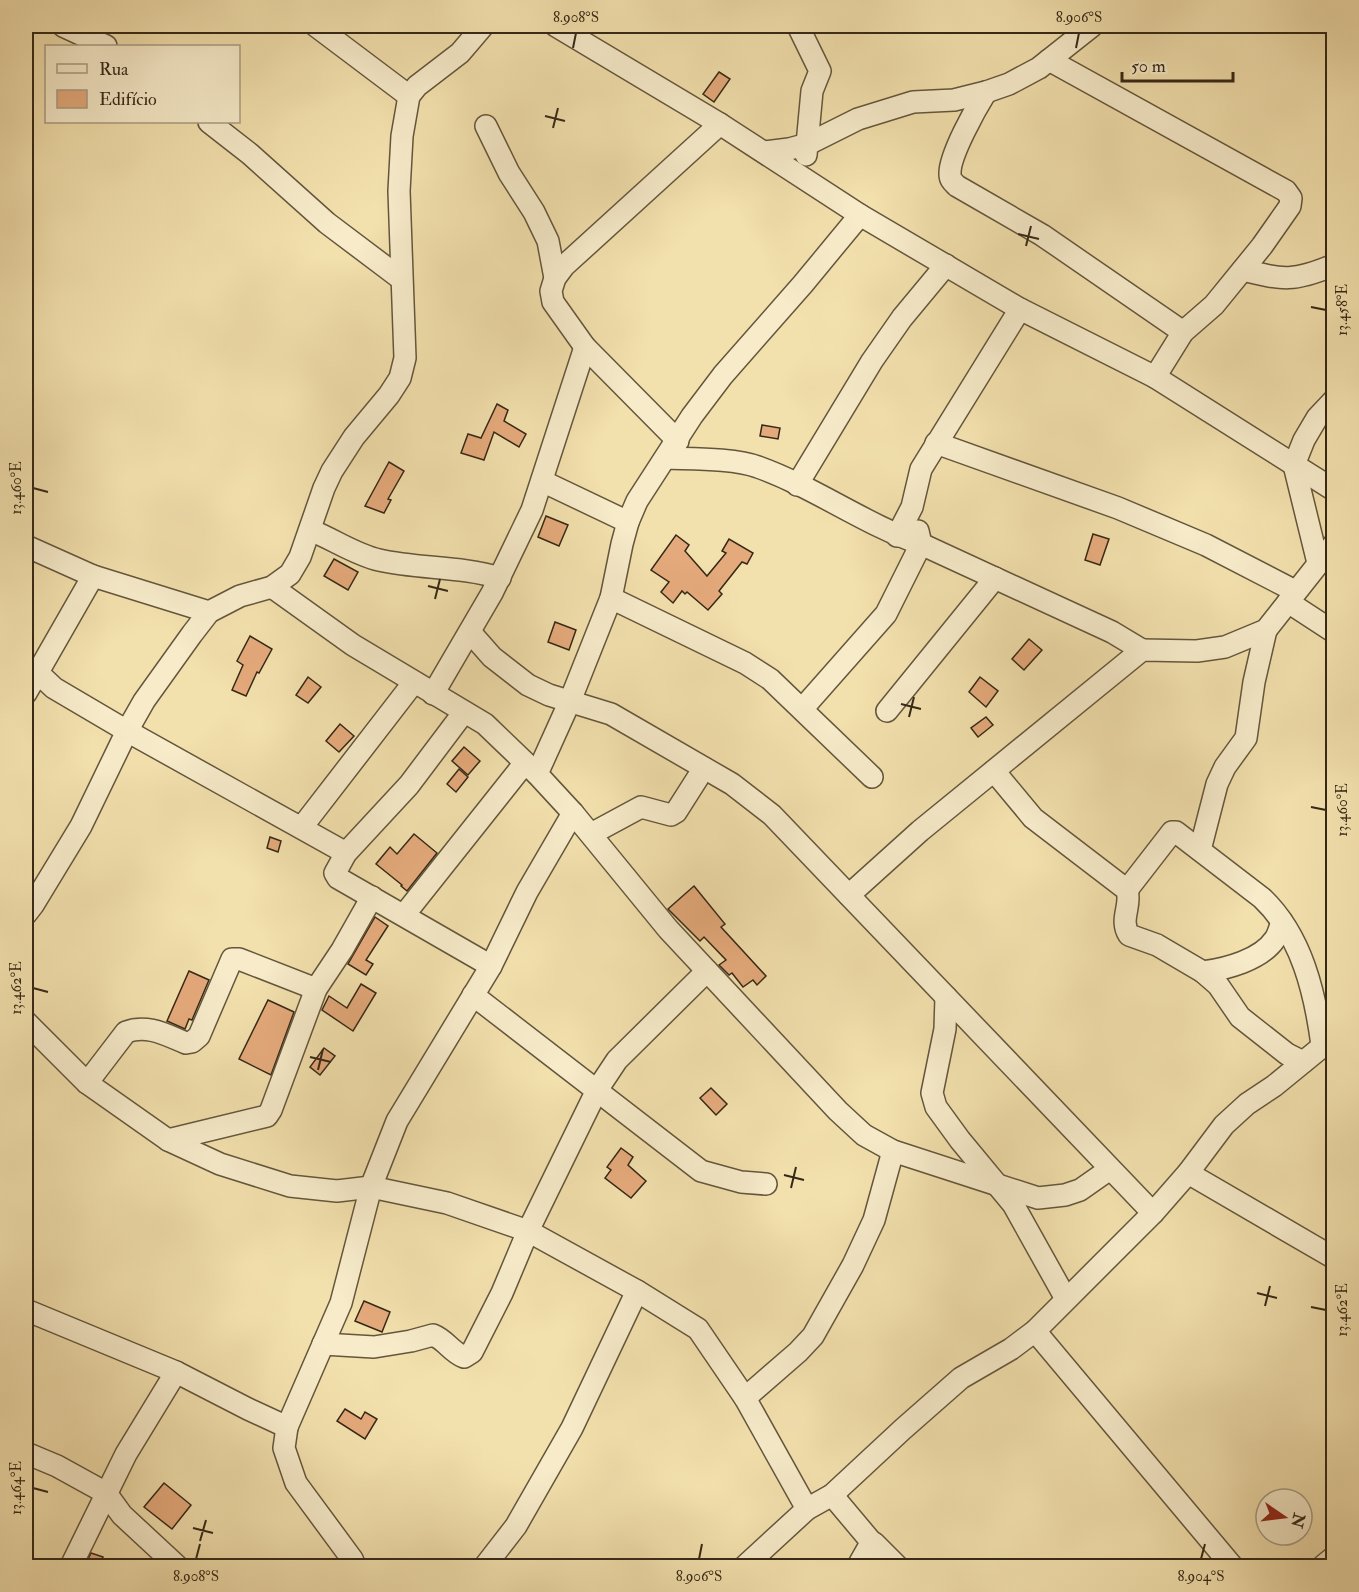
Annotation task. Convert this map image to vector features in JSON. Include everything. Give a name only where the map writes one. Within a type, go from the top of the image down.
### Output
[{"type":"street","points":[[69,26],[104,45]]},
{"type":"street","points":[[316,26],[409,96]]},
{"type":"street","points":[[26,914],[81,826],[144,701],[209,612],[240,596],[272,587],[290,574],[300,557],[332,471],[354,437],[400,378],[405,358],[400,278],[399,191],[402,136],[409,96],[417,86],[460,53],[483,26]]},
{"type":"street","points":[[556,26],[720,124],[860,215],[1020,309],[1155,377],[1334,490]]},
{"type":"street","points":[[798,26],[820,71],[812,91],[808,144],[801,176]]},
{"type":"street","points":[[765,152],[808,144],[844,125],[874,113],[913,102],[954,100],[987,92],[1025,75],[1049,60],[1092,26]]},
{"type":"street","points":[[1049,60],[1286,191],[1291,198],[1290,206],[1243,270],[1214,305],[1183,332],[1155,377]]},
{"type":"street","points":[[987,92],[971,118],[952,164],[951,180],[957,186],[1042,235],[1183,332]]},
{"type":"street","points":[[954,100],[971,118]]},
{"type":"street","points":[[210,123],[250,154],[327,223],[400,278]]},
{"type":"street","points":[[720,124],[564,266],[555,278],[551,291],[553,302],[585,347],[672,449],[712,460],[756,466],[897,536],[921,544],[1112,632],[1142,650],[1197,651],[1225,647],[1266,630]]},
{"type":"street","points":[[486,126],[509,173],[534,212],[548,241],[555,278]]},
{"type":"street","points":[[404,915],[531,769],[570,701],[611,598],[628,522],[637,501],[723,375],[860,215]]},
{"type":"street","points":[[797,485],[872,361],[902,318],[946,265]]},
{"type":"street","points":[[1243,270],[1279,278],[1297,278],[1334,265]]},
{"type":"street","points":[[897,536],[912,507],[921,469],[1020,309]]},
{"type":"street","points":[[433,694],[500,578],[532,510],[585,347]]},
{"type":"street","points":[[1318,563],[1294,465],[1304,440],[1317,418],[1334,400]]},
{"type":"street","points":[[936,443],[1118,508],[1206,545],[1292,597],[1334,632]]},
{"type":"street","points":[[542,481],[628,522]]},
{"type":"street","points":[[803,708],[886,614],[921,544],[912,507]]},
{"type":"street","points":[[310,530],[376,559],[418,566],[470,570],[500,578]]},
{"type":"street","points":[[1200,850],[1217,784],[1225,767],[1246,738],[1254,682],[1266,630],[1334,544]]},
{"type":"street","points":[[26,546],[93,576],[209,612]]},
{"type":"street","points":[[26,693],[31,668],[93,576]]},
{"type":"street","points":[[887,711],[995,578]]},
{"type":"street","points":[[272,587],[353,645],[484,724],[573,813],[668,929],[838,1111],[864,1135],[893,1151],[1038,1198],[1065,1195],[1080,1190],[1110,1168]]},
{"type":"street","points":[[611,598],[745,663],[770,679],[803,708],[872,777]]},
{"type":"street","points":[[470,632],[492,657],[528,685],[549,695],[611,714],[732,784],[772,815],[1153,1213]]},
{"type":"street","points":[[849,895],[920,831],[1142,650]]},
{"type":"street","points":[[31,668],[54,688],[127,731],[346,853]]},
{"type":"street","points":[[302,827],[414,682]]},
{"type":"street","points":[[464,712],[409,785],[346,853],[335,875],[491,966]]},
{"type":"street","points":[[591,834],[641,807],[671,815],[676,812],[704,768]]},
{"type":"street","points":[[994,771],[1034,818],[1127,890],[1129,896],[1124,922],[1129,935],[1157,945],[1203,972],[1218,985],[1240,1017],[1287,1054],[1303,1062]]},
{"type":"street","points":[[355,1566],[296,1484],[284,1449],[287,1427],[340,1303],[371,1187],[397,1121],[491,966],[527,892],[573,813]]},
{"type":"street","points":[[745,1566],[807,1509],[831,1495],[961,1378],[1035,1332],[1153,1213],[1188,1173],[1224,1125],[1247,1104],[1274,1086],[1328,1041],[1302,960],[1274,909],[1200,850],[1176,832],[1172,832],[1127,890]]},
{"type":"street","points":[[168,1140],[267,1116],[315,989],[342,950],[372,897]]},
{"type":"street","points":[[1203,972],[1224,969],[1257,955],[1275,940],[1282,922]]},
{"type":"street","points":[[87,1083],[126,1032],[134,1029],[150,1029],[186,1043],[192,1042],[199,1036],[232,959],[239,959],[315,989]]},
{"type":"street","points":[[323,1344],[374,1347],[433,1335],[446,1342],[456,1354],[464,1357],[472,1352],[597,1090],[616,1060],[707,971]]},
{"type":"street","points":[[473,995],[701,1171],[729,1179],[766,1184]]},
{"type":"street","points":[[946,997],[945,1029],[932,1093],[936,1107],[1017,1212],[1066,1299]]},
{"type":"street","points":[[26,1022],[87,1083],[168,1140],[220,1164],[290,1186],[337,1191],[371,1187],[447,1203],[528,1231],[638,1291],[698,1329],[746,1398],[807,1509]]},
{"type":"street","points":[[945,1029],[973,1025]]},
{"type":"street","points":[[746,1398],[813,1336],[853,1265],[874,1220],[893,1151]]},
{"type":"street","points":[[1188,1173],[1334,1258]]},
{"type":"street","points":[[485,1566],[516,1526],[572,1428],[638,1291]]},
{"type":"street","points":[[26,1310],[176,1372],[287,1427]]},
{"type":"street","points":[[1035,1332],[1232,1566]]},
{"type":"street","points":[[71,1566],[126,1454],[176,1372]]},
{"type":"street","points":[[26,1452],[106,1493],[122,1515],[177,1566]]},
{"type":"street","points":[[831,1495],[870,1541],[897,1566]]},
{"type":"street","points":[[858,1566],[870,1541]]},
{"type":"street","points":[[870,1541],[880,1566]]},
{"type":"street","points":[[1323,1566],[1334,1557]]},
{"type":"building","points":[[719,72],[730,79],[714,102],[703,94]]},
{"type":"building","points":[[497,404],[508,410],[504,421],[526,434],[519,447],[494,432],[484,460],[461,453],[468,434],[481,438]]},
{"type":"building","points":[[762,425],[780,428],[778,439],[760,436]]},
{"type":"building","points":[[389,462],[404,471],[388,499],[391,500],[384,513],[365,506]]},
{"type":"building","points":[[546,516],[568,525],[559,546],[538,537]]},
{"type":"building","points":[[1093,534],[1109,539],[1100,565],[1085,560]]},
{"type":"building","points":[[676,535],[689,545],[685,551],[707,576],[726,553],[722,551],[729,539],[753,553],[747,564],[742,562],[719,591],[722,594],[708,610],[687,592],[685,594],[682,591],[673,603],[661,592],[669,582],[651,570]]},
{"type":"building","points":[[334,559],[358,572],[348,590],[324,576]]},
{"type":"building","points":[[555,622],[576,630],[569,650],[548,642]]},
{"type":"building","points":[[250,636],[272,649],[259,673],[257,672],[246,696],[232,690],[243,665],[237,661]]},
{"type":"building","points":[[1029,639],[1042,650],[1024,670],[1012,659]]},
{"type":"building","points":[[308,677],[321,687],[308,703],[296,695]]},
{"type":"building","points":[[980,677],[998,691],[986,707],[969,692]]},
{"type":"building","points":[[986,717],[993,725],[978,737],[971,728]]},
{"type":"building","points":[[340,724],[354,736],[339,752],[326,741]]},
{"type":"building","points":[[464,747],[480,761],[468,775],[452,761]]},
{"type":"building","points":[[459,769],[468,777],[456,792],[447,784]]},
{"type":"building","points":[[414,834],[437,853],[407,891],[376,864],[390,847],[397,854]]},
{"type":"building","points":[[270,837],[281,841],[278,852],[267,848]]},
{"type":"building","points":[[694,886],[725,924],[721,927],[766,976],[757,985],[753,980],[743,987],[732,973],[729,975],[719,965],[726,960],[704,937],[700,941],[668,909]]},
{"type":"building","points":[[375,917],[388,926],[366,960],[373,964],[366,975],[348,964]]},
{"type":"building","points":[[189,971],[209,980],[192,1020],[189,1019],[185,1029],[167,1021]]},
{"type":"building","points":[[361,984],[376,993],[353,1031],[322,1010],[329,996],[347,1008]]},
{"type":"building","points":[[268,1000],[294,1012],[271,1075],[239,1059]]},
{"type":"building","points":[[324,1048],[335,1056],[320,1075],[310,1067]]},
{"type":"building","points":[[711,1088],[727,1104],[716,1115],[700,1098]]},
{"type":"building","points":[[621,1148],[633,1157],[628,1165],[646,1181],[631,1198],[605,1178],[611,1170],[607,1167]]},
{"type":"building","points":[[364,1301],[390,1312],[382,1332],[355,1321]]},
{"type":"building","points":[[345,1409],[361,1419],[365,1412],[377,1419],[365,1439],[337,1421]]},
{"type":"building","points":[[164,1483],[191,1505],[172,1529],[144,1507]]},
{"type":"building","points":[[91,1553],[103,1557],[99,1566],[85,1566]]}]
